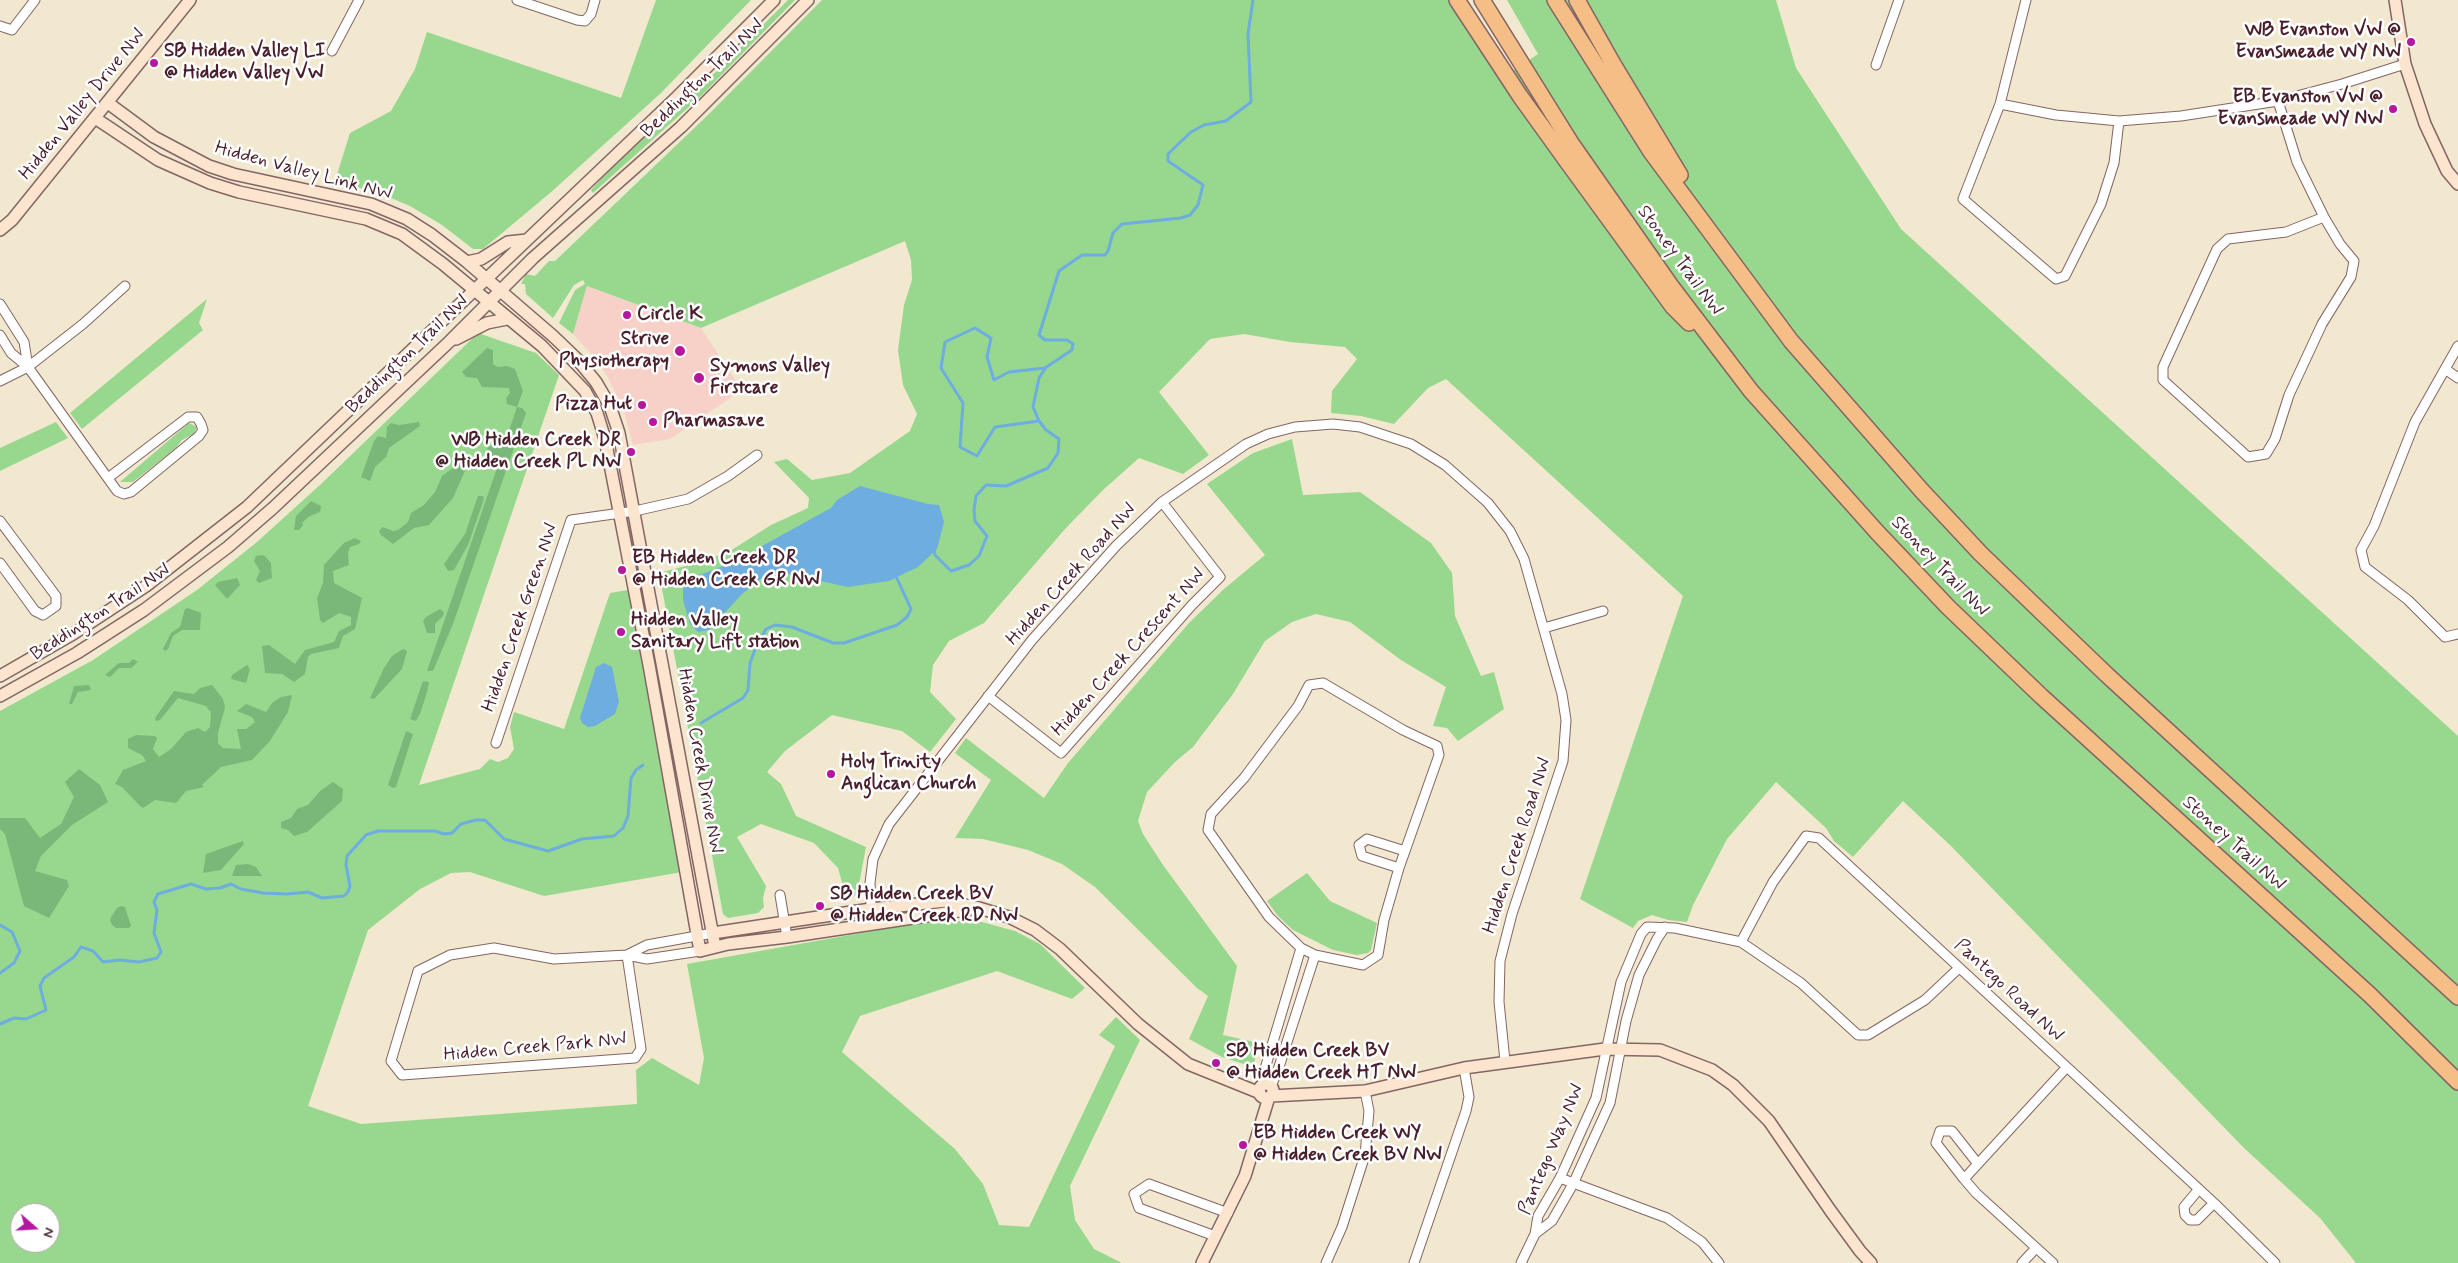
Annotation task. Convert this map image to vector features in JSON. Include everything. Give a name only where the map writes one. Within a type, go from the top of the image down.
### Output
[{"type":"highway","points":[[1457,0],[1520,96],[1673,307],[1724,357]]},
{"type":"highway","name":"Stoney Trail NW","points":[[1482,0],[1571,143],[1724,357],[1751,391],[1871,525],[1948,607],[2048,703],[2370,996],[2458,1082]]},
{"type":"highway","name":"Stoney Trail NW","points":[[1556,0],[1651,152],[1783,330],[1922,491],[1981,554],[2107,675],[2458,997]]},
{"type":"highway","points":[[1577,0],[1668,158],[1783,330]]},
{"type":"street","points":[[0,26],[12,30],[35,0]]},
{"type":"street","name":"Hidden Valley Drive NW","points":[[0,230],[12,220],[190,0]]},
{"type":"street","points":[[332,51],[359,0]]},
{"type":"street","points":[[517,0],[577,20],[585,20],[591,14],[595,0]]},
{"type":"street","name":"Beddington Trail NW","points":[[0,676],[107,612],[146,586],[220,530],[303,454],[677,97],[774,0]]},
{"type":"street","name":"Beddington Trail NW","points":[[0,696],[77,653],[137,615],[210,561],[273,508],[449,342],[540,252],[681,127],[808,0]]},
{"type":"street","points":[[1876,65],[1899,0]]},
{"type":"street","points":[[2026,0],[2000,104],[1963,199],[2056,279],[2065,276],[2101,204],[2114,163],[2119,121]]},
{"type":"street","points":[[2395,0],[2405,64],[2425,124],[2447,171],[2458,184]]},
{"type":"street","points":[[2000,104],[2056,115],[2119,121],[2181,116],[2278,101],[2342,84],[2405,64]]},
{"type":"street","points":[[2278,101],[2297,162],[2324,217],[2340,244],[2354,261],[2351,277],[2322,324],[2289,396],[2275,439],[2266,454],[2248,457],[2163,380],[2163,367],[2217,250],[2228,239],[2286,232],[2324,217]]},
{"type":"street","name":"Hidden Valley Link NW","points":[[108,103],[154,137],[209,166],[233,174],[371,204],[407,219],[432,235],[467,262],[485,279]]},
{"type":"street","name":"Hidden Valley Link NW","points":[[95,118],[158,160],[210,183],[239,192],[366,219],[402,234],[444,264],[488,302]]},
{"type":"street","points":[[467,262],[481,259],[508,242],[527,240]]},
{"type":"street","name":"Hidden Creek Drive NW","points":[[485,279],[577,359],[596,382],[610,406],[619,433],[635,511],[715,946]]},
{"type":"street","points":[[0,381],[28,367],[83,324],[125,286]]},
{"type":"street","name":"Hidden Creek Drive NW","points":[[488,302],[560,363],[585,391],[597,412],[605,439],[700,950]]},
{"type":"street","points":[[0,304],[24,342],[28,367]]},
{"type":"street","points":[[449,342],[487,323],[507,319]]},
{"type":"street","points":[[0,335],[12,353],[28,367],[117,491],[124,494],[131,492],[199,436],[203,430],[197,417],[188,417],[108,478]]},
{"type":"street","points":[[2458,346],[2415,422],[2374,526],[2361,550],[2364,567],[2408,600],[2445,637],[2458,634]]},
{"type":"street","points":[[2445,369],[2458,378]]},
{"type":"street","points":[[597,412],[610,406]]},
{"type":"street","name":"Hidden Creek Road NW","points":[[872,923],[870,883],[873,859],[880,838],[889,824],[1032,640],[1116,546],[1162,502],[1226,457],[1268,434],[1295,427],[1333,424],[1360,426],[1380,431],[1411,444],[1445,465],[1488,504],[1510,531],[1524,558],[1562,694],[1566,720],[1563,760],[1512,914],[1500,962],[1499,1002],[1505,1061]]},
{"type":"street","points":[[619,513],[688,499],[728,476],[757,455]]},
{"type":"street","name":"Hidden Creek Crescent NW","points":[[988,696],[1061,753],[1185,613],[1220,577],[1162,502]]},
{"type":"street","name":"Hidden Creek Green NW","points":[[496,743],[571,520],[619,513]]},
{"type":"street","points":[[0,521],[56,596],[56,606],[43,615],[36,611],[0,563]]},
{"type":"street","points":[[1544,628],[1603,611]]},
{"type":"street","points":[[639,623],[655,619]]},
{"type":"street","points":[[1323,683],[1403,730],[1437,746],[1440,755],[1405,851],[1384,920],[1378,955],[1363,964],[1315,955],[1301,948],[1269,918],[1208,830],[1211,814],[1249,771],[1298,706],[1309,685],[1323,683]]},
{"type":"street","name":"Pantego Road NW","points":[[1741,942],[1773,882],[1806,836],[1818,838],[2199,1189],[2275,1263]]},
{"type":"street","points":[[1399,868],[1362,856],[1359,845],[1367,839],[1405,851]]},
{"type":"street","points":[[780,895],[787,937]]},
{"type":"street","points":[[627,955],[647,945],[698,935],[784,924],[871,909],[946,901],[1009,917],[1035,930],[1060,949],[1161,1044],[1188,1064],[1241,1084],[1266,1091],[1299,1094],[1366,1091],[1464,1068],[1505,1061],[1605,1049],[1660,1050],[1712,1070],[1733,1085],[1769,1121],[1835,1217],[1871,1263]]},
{"type":"street","points":[[627,955],[647,959],[715,946],[979,908]]},
{"type":"street","name":"Pantego Way NW","points":[[1521,1263],[1535,1234],[1538,1216],[1560,1178],[1596,1098],[1605,1049],[1621,982],[1641,934],[1648,927],[1665,927]]},
{"type":"street","points":[[1665,927],[1706,933],[1741,942],[1801,983],[1858,1035],[1868,1035],[1925,1000],[1960,968]]},
{"type":"street","name":"Pantego Way NW","points":[[1535,1234],[1552,1221],[1573,1184],[1610,1103],[1620,1049],[1639,976],[1665,927]]},
{"type":"street","name":"Hidden Creek Park NW","points":[[494,948],[554,959],[627,955],[642,1049],[635,1058],[402,1075],[392,1061],[418,971],[450,955],[494,948]]},
{"type":"street","points":[[1202,1263],[1245,1176],[1266,1091],[1264,1072],[1301,948]]},
{"type":"street","points":[[1266,1091],[1278,1070],[1315,955]]},
{"type":"street","points":[[1414,1263],[1466,1111],[1468,1097],[1464,1068]]},
{"type":"street","points":[[1964,1179],[2066,1068]]},
{"type":"street","points":[[1326,1263],[1342,1227],[1365,1155],[1370,1111],[1366,1091]]},
{"type":"street","points":[[1978,1164],[1952,1131],[1940,1132],[1936,1143],[1964,1179],[2044,1257]]},
{"type":"street","points":[[1560,1178],[1667,1218],[1702,1242],[1719,1263]]},
{"type":"street","points":[[1215,1236],[1139,1208],[1134,1194],[1149,1184],[1228,1213]]},
{"type":"street","points":[[2199,1189],[2184,1207],[2185,1215],[2190,1220],[2197,1220],[2214,1203]]},
{"type":"street","points":[[2022,1263],[2044,1257]]},
{"type":"shaded area","points":[[587,286],[701,328],[742,390],[670,439],[633,445],[623,408],[607,376],[594,357],[573,334]]},
{"type":"green space","points":[[656,0],[751,0],[661,93],[550,193],[483,249],[473,249],[442,225],[410,206],[384,195],[335,181],[350,133],[391,111],[415,69],[427,32],[621,98]]},
{"type":"green space","points":[[788,0],[795,0],[700,97],[593,193],[591,190],[631,147],[718,70]]},
{"type":"green space","points":[[822,0],[1450,0],[1500,80],[1538,54],[1507,0],[1776,0],[1796,68],[1901,229],[2458,736],[2458,1263],[2356,1263],[2320,1218],[2244,1148],[1952,847],[1903,801],[1853,857],[1834,841],[1826,828],[1776,782],[1727,839],[1693,905],[1687,922],[1668,920],[1652,915],[1638,921],[1633,928],[1580,899],[1683,596],[1446,379],[1428,388],[1394,424],[1361,416],[1331,413],[1332,391],[1357,359],[1345,347],[1290,342],[1244,334],[1210,339],[1159,392],[1209,455],[1183,474],[1139,458],[1103,490],[1065,529],[984,623],[949,641],[933,665],[930,692],[956,719],[930,752],[902,731],[832,715],[785,751],[767,772],[781,784],[796,816],[866,847],[857,895],[847,900],[838,868],[814,843],[761,824],[737,837],[766,886],[763,898],[764,907],[758,913],[728,918],[723,914],[659,573],[700,562],[730,551],[771,525],[808,508],[809,498],[774,462],[787,459],[812,480],[850,473],[910,431],[917,414],[903,385],[898,350],[904,305],[912,280],[911,260],[905,241],[701,328],[587,286],[573,334],[559,323],[575,290],[585,284],[583,280],[574,285],[553,318],[526,294],[525,284],[521,284],[526,274],[535,276],[549,261],[555,261],[709,114]]},
{"type":"green space","points":[[207,299],[199,323],[203,330],[82,429],[70,413]]},
{"type":"green space","points":[[478,333],[536,353],[559,375],[419,785],[480,769],[490,759],[498,762],[508,758],[514,749],[510,727],[514,712],[564,729],[610,593],[628,590],[682,872],[544,896],[470,872],[451,873],[420,889],[368,930],[308,1106],[361,1124],[637,1104],[636,1070],[652,1058],[699,1085],[704,1058],[687,964],[934,920],[982,922],[1015,931],[1040,944],[1085,988],[1072,999],[997,971],[860,1016],[842,1052],[955,1149],[983,1184],[999,1225],[1029,1227],[1115,1046],[1099,1035],[1116,1017],[1140,1040],[1070,1186],[1075,1220],[1094,1249],[1122,1263],[0,1263],[0,711],[93,660],[197,590],[257,542],[321,484]]},
{"type":"green space","points":[[487,348],[493,350],[493,364],[498,367],[507,366],[515,369],[523,391],[517,407],[507,404],[506,398],[510,393],[509,388],[482,387],[477,378],[466,377],[462,372]]},
{"type":"green space","points":[[517,407],[522,408],[526,413],[453,624],[433,671],[427,671],[498,465],[492,462],[487,448],[500,441],[505,442]]},
{"type":"green space","points":[[56,422],[68,438],[0,471],[0,448]]},
{"type":"green space","points":[[419,422],[420,426],[389,448],[386,457],[375,467],[370,481],[361,477],[374,441],[378,436],[386,438],[387,427],[391,423],[399,425]]},
{"type":"green space","points":[[189,423],[197,427],[194,434],[182,440],[176,448],[133,482],[120,482]]},
{"type":"green space","points":[[1292,439],[1303,495],[1360,492],[1431,543],[1452,573],[1455,616],[1481,676],[1494,672],[1504,709],[1458,741],[1447,728],[1433,726],[1446,687],[1401,660],[1350,622],[1316,614],[1292,622],[1265,641],[1233,694],[1193,747],[1175,762],[1147,792],[1138,821],[1143,834],[1163,865],[1237,966],[1223,1035],[1259,1043],[1254,1063],[1250,1066],[1222,1057],[1189,1039],[1208,996],[1197,988],[1095,887],[1062,864],[1028,850],[983,839],[955,838],[991,780],[955,753],[966,738],[1044,798],[1068,763],[1189,623],[1224,589],[1265,555],[1207,484],[1253,453]]},
{"type":"green space","points":[[464,460],[469,462],[453,498],[429,525],[414,528],[393,544],[381,535],[379,531],[383,527],[393,531],[398,530],[408,522],[411,513],[424,505],[435,492],[442,476]]},
{"type":"green space","points":[[478,496],[483,496],[484,499],[468,545],[454,570],[448,571],[444,564],[465,534]]},
{"type":"green space","points":[[311,501],[321,506],[320,512],[308,517],[302,523],[303,525],[299,530],[294,530],[296,516]]},
{"type":"green space","points":[[355,538],[361,541],[359,544],[350,547],[348,553],[349,565],[333,571],[334,583],[362,598],[355,629],[343,636],[339,648],[311,654],[308,657],[305,674],[294,682],[282,674],[265,673],[262,646],[269,645],[295,664],[305,650],[334,642],[339,631],[351,625],[351,617],[339,613],[323,623],[320,620],[317,598],[323,583],[324,565],[344,543]]},
{"type":"green space","points":[[256,556],[265,556],[271,563],[272,578],[259,583],[256,580],[260,571],[254,561]]},
{"type":"green space","points":[[237,578],[240,585],[227,599],[215,585],[218,582]]},
{"type":"green space","points":[[188,608],[201,613],[200,630],[182,630],[173,636],[168,649],[165,651],[163,649],[171,633],[180,627],[185,609]]},
{"type":"green space","points":[[440,609],[444,612],[443,616],[435,624],[435,633],[427,633],[423,621],[426,617]]},
{"type":"green space","points":[[403,649],[407,651],[402,669],[374,699],[370,698],[384,668],[392,656]]},
{"type":"green space","points":[[133,659],[138,662],[131,668],[119,668],[110,677],[105,675],[119,663],[129,663]]},
{"type":"green space","points":[[247,665],[250,669],[246,683],[231,679],[232,675]]},
{"type":"green space","points":[[423,681],[429,682],[420,714],[416,721],[410,719]]},
{"type":"green space","points":[[89,685],[91,690],[78,692],[72,704],[69,704],[74,686]]},
{"type":"green space","points":[[212,685],[223,699],[225,707],[218,733],[218,743],[223,748],[241,749],[237,729],[246,729],[255,722],[252,717],[237,711],[246,704],[266,712],[272,703],[281,697],[292,695],[288,712],[270,741],[252,760],[221,767],[202,785],[204,787],[186,791],[176,803],[155,800],[143,808],[122,787],[115,784],[123,770],[146,761],[142,755],[128,748],[128,739],[136,735],[155,736],[157,738],[153,749],[159,757],[171,749],[186,732],[198,728],[205,732],[210,727],[211,713],[206,706],[178,698],[160,720],[156,721],[155,718],[174,691],[194,694],[200,688]]},
{"type":"green space","points":[[406,731],[413,734],[396,787],[393,788],[388,785]]},
{"type":"green space","points":[[79,769],[100,785],[108,802],[72,825],[41,856],[35,871],[67,880],[69,886],[49,918],[24,906],[5,834],[0,829],[0,818],[25,818],[40,838],[61,824],[74,797],[65,782]]},
{"type":"green space","points":[[333,782],[343,789],[342,801],[307,832],[294,836],[288,830],[281,828],[281,822],[291,818],[297,809],[308,805],[320,791]]},
{"type":"green space","points":[[243,841],[244,844],[221,870],[203,873],[206,854]]},
{"type":"green space","points":[[248,864],[256,867],[262,876],[232,876],[236,865]]},
{"type":"green space","points":[[1307,873],[1330,901],[1377,923],[1371,950],[1368,953],[1357,955],[1333,950],[1293,930],[1278,916],[1267,901]]},
{"type":"green space","points":[[125,907],[131,926],[129,928],[116,928],[112,925],[110,919],[117,908]]},
{"type":"water","points":[[860,486],[928,504],[939,505],[944,522],[937,549],[918,567],[889,581],[848,587],[788,574],[761,579],[742,594],[709,630],[698,632],[690,624],[683,600],[683,588],[689,579],[750,556],[762,546],[831,508],[837,500]]},
{"type":"water","points":[[604,663],[612,667],[619,702],[615,714],[595,726],[588,727],[582,723],[580,718],[596,667]]},
{"type":"waterway","points":[[934,549],[935,555],[951,571],[969,565],[979,556],[987,536],[975,521],[976,496],[986,485],[1006,486],[1048,468],[1058,453],[1059,439],[1046,430],[1039,421],[995,427],[977,456],[960,447],[963,403],[941,368],[945,342],[975,328],[991,338],[987,357],[994,380],[1009,372],[1045,368],[1072,350],[1073,344],[1067,340],[1045,340],[1039,335],[1059,271],[1082,255],[1105,255],[1113,233],[1122,224],[1181,218],[1190,215],[1198,205],[1203,185],[1168,161],[1168,154],[1191,132],[1204,125],[1226,121],[1251,102],[1248,34],[1253,0]]},
{"type":"waterway","points":[[1039,421],[1033,407],[1039,378],[1045,369]]},
{"type":"waterway","points":[[701,723],[743,698],[748,690],[750,663],[766,629],[775,625],[792,627],[833,643],[844,643],[897,625],[907,617],[911,609],[895,574]]},
{"type":"waterway","points":[[0,1024],[14,1018],[26,1019],[46,1010],[40,986],[44,978],[74,957],[81,947],[93,951],[103,962],[119,960],[139,962],[157,958],[161,952],[154,933],[157,910],[154,902],[158,894],[191,884],[206,889],[220,888],[231,884],[241,889],[263,893],[287,894],[308,892],[322,898],[344,896],[350,886],[346,865],[347,856],[366,835],[378,831],[435,831],[444,834],[452,833],[461,824],[485,820],[504,839],[548,851],[582,839],[614,836],[623,828],[628,816],[631,778],[636,770],[643,765]]},
{"type":"waterway","points":[[0,925],[12,932],[20,951],[14,963],[0,973]]},
{"type":"place","name":"WB Evanston VW @ Evansmeade WY NW","points":[[2411,42]]},
{"type":"place","name":"SB Hidden Valley LI @ Hidden Valley VW","points":[[154,63]]},
{"type":"place","name":"EB Evanston VW @ Evansmeade WY NW","points":[[2393,109]]},
{"type":"place","name":"Circle K","points":[[627,315]]},
{"type":"place","name":"Strive Physiotherapy","points":[[680,351]]},
{"type":"place","name":"Symons Valley Firstcare","points":[[699,378]]},
{"type":"place","name":"Pizza Hut","points":[[642,405]]},
{"type":"place","name":"Pharmasave","points":[[653,422]]},
{"type":"place","name":"WB Hidden Creek DR @ Hidden Creek PL NW","points":[[631,452]]},
{"type":"place","name":"EB Hidden Creek DR @ Hidden Creek GR NW","points":[[622,570]]},
{"type":"place","name":"Hidden Valley Sanitary Lift station","points":[[621,632]]},
{"type":"place","name":"Holy Trinity Anglican Church","points":[[831,774]]},
{"type":"place","name":"SB Hidden Creek BV @ Hidden Creek RD NW","points":[[820,906]]},
{"type":"place","name":"SB Hidden Creek BV @ Hidden Creek HT NW","points":[[1216,1063]]},
{"type":"place","name":"EB Hidden Creek WY @ Hidden Creek BV NW","points":[[1243,1145]]}]
